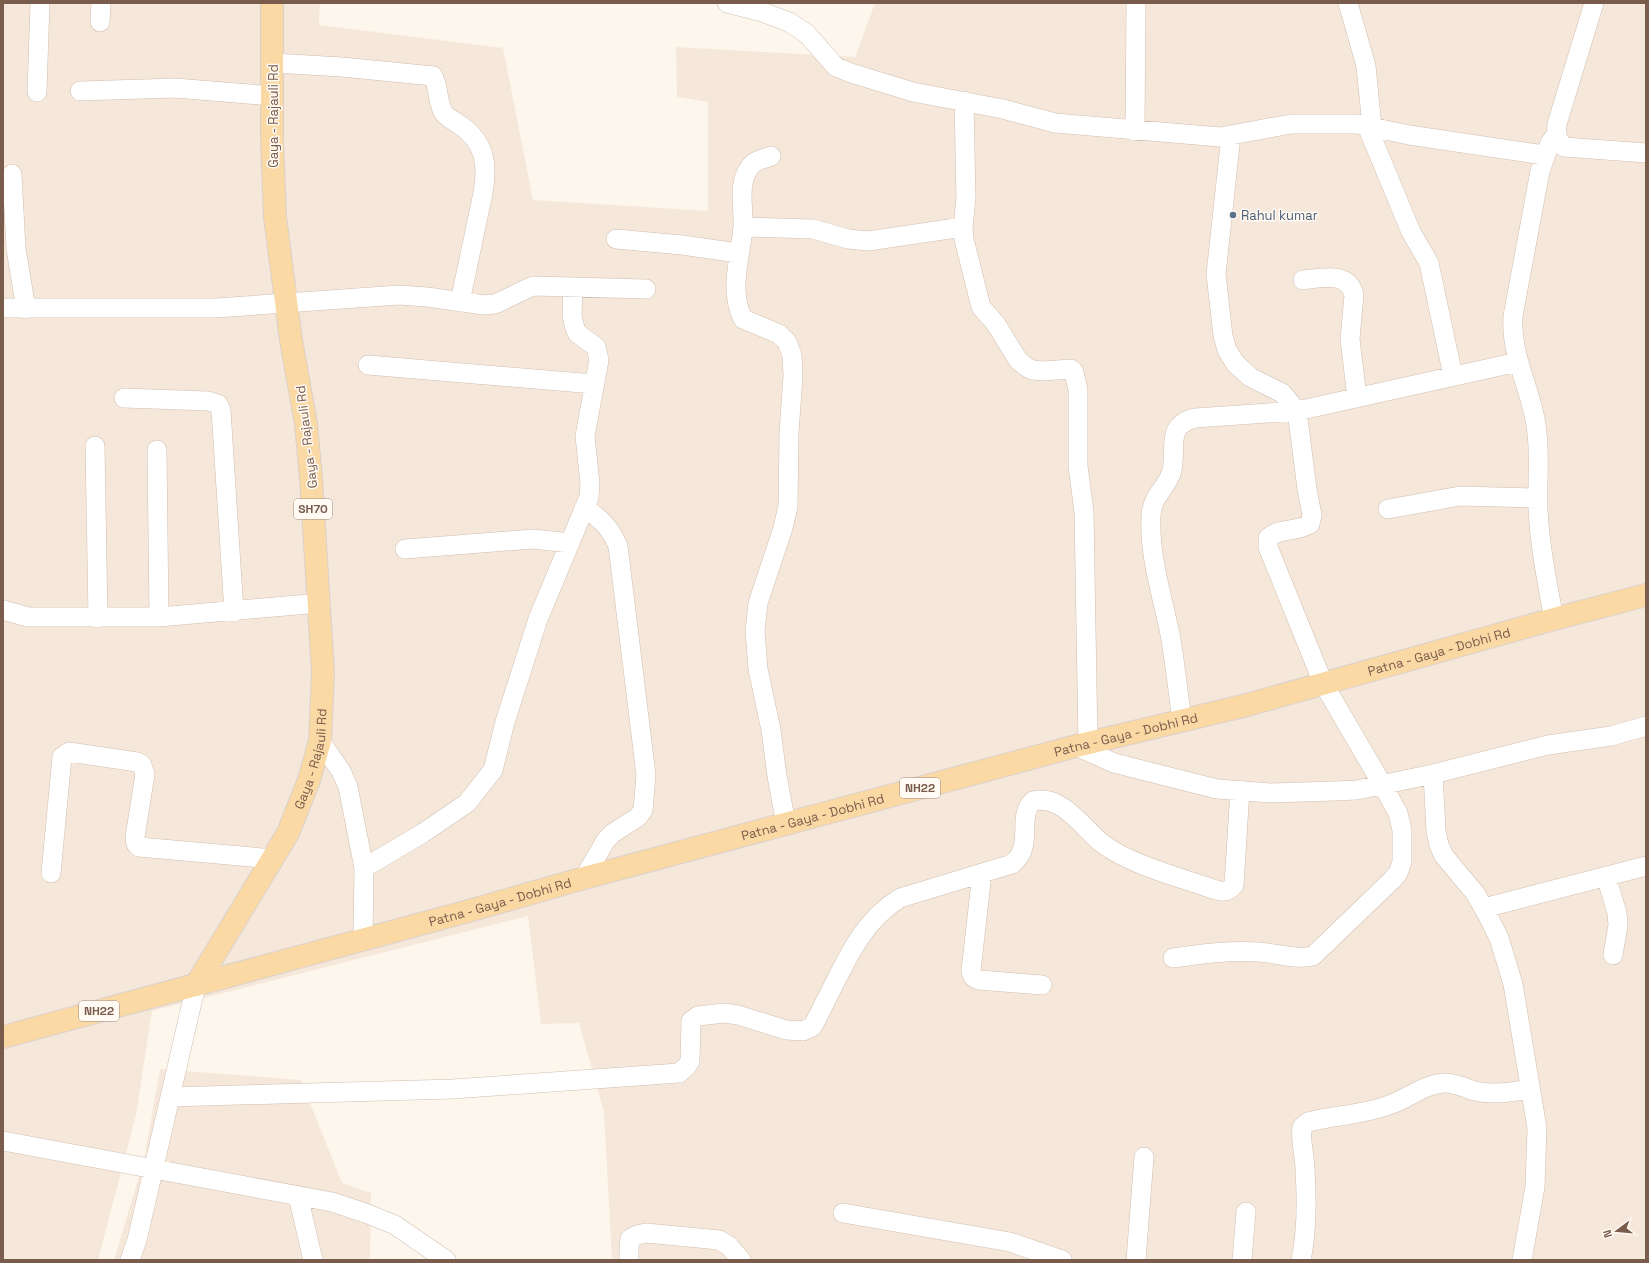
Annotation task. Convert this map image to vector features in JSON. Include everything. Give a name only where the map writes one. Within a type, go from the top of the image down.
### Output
[{"type":"main road","name":"Gaya - Rajauli Rd","points":[[196,985],[274,859],[288,833],[300,806],[320,741],[324,673],[306,424],[286,303],[275,217],[272,168],[272,3]]},
{"type":"main road","name":"Patna - Gaya - Dobhi Rd","points":[[3,1037],[465,912],[584,878],[1082,745],[1182,721],[1554,618],[1646,595]]},
{"type":"street","points":[[38,92],[40,3]]},
{"type":"street","points":[[100,22],[101,3]]},
{"type":"street","points":[[727,3],[762,12],[789,22],[807,34],[836,66],[851,73],[913,92],[964,101],[1055,123],[1207,137],[1231,136],[1298,124],[1370,126],[1409,135],[1544,156]]},
{"type":"street","points":[[1135,131],[1136,3]]},
{"type":"street","points":[[1348,3],[1366,66],[1370,126],[1412,232],[1429,263],[1453,376]]},
{"type":"street","points":[[1554,618],[1543,565],[1538,498],[1537,434],[1518,362],[1512,332],[1544,156],[1556,135],[1557,124],[1594,3]]},
{"type":"street","points":[[273,63],[342,67],[433,76],[438,84],[439,98],[443,113],[469,132],[481,146],[484,158],[484,193],[460,302]]},
{"type":"street","points":[[80,91],[175,88],[273,96]]},
{"type":"street","points":[[964,101],[966,198],[963,227],[966,252],[982,307],[996,324],[1018,360],[1032,370],[1042,371],[1071,369],[1076,379],[1078,390],[1078,466],[1084,512],[1082,745],[1103,759],[1149,773],[1206,787],[1271,793],[1334,791],[1357,790],[1433,774],[1548,745],[1611,736],[1646,726]]},
{"type":"street","points":[[1556,135],[1559,142],[1564,147],[1646,153]]},
{"type":"street","points":[[1173,958],[1241,952],[1259,952],[1298,957],[1313,956],[1398,873],[1402,862],[1402,830],[1398,813],[1323,683],[1268,547],[1268,538],[1272,534],[1303,528],[1310,524],[1312,515],[1307,489],[1297,411],[1282,393],[1250,377],[1235,363],[1227,350],[1223,336],[1216,274],[1231,136]]},
{"type":"street","points":[[771,156],[750,165],[742,187],[743,227],[738,253],[736,291],[738,309],[743,319],[779,334],[787,342],[792,355],[794,376],[789,433],[790,484],[788,506],[783,528],[758,603],[755,631],[758,669],[771,730],[777,776],[786,824]]},
{"type":"street","points":[[12,174],[16,249],[26,309]]},
{"type":"street","points":[[743,227],[813,229],[848,239],[868,241],[963,227]]},
{"type":"street","points":[[616,239],[682,245],[738,253]]},
{"type":"street","points":[[1303,280],[1337,278],[1349,284],[1352,289],[1354,295],[1350,345],[1357,398]]},
{"type":"street","points":[[3,308],[216,308],[399,295],[427,297],[484,305],[495,304],[533,286],[646,289]]},
{"type":"street","points":[[364,868],[423,834],[466,803],[493,770],[505,722],[538,619],[589,497],[590,484],[585,436],[599,360],[598,353],[592,343],[577,333],[574,325],[572,315],[573,287]]},
{"type":"street","points":[[1182,721],[1170,635],[1154,558],[1151,516],[1154,501],[1168,481],[1172,470],[1175,432],[1178,426],[1185,420],[1195,418],[1297,411],[1518,362]]},
{"type":"street","points":[[368,366],[594,384]]},
{"type":"street","points":[[124,398],[208,401],[218,404],[221,410],[234,612]]},
{"type":"street","points":[[95,446],[98,618]]},
{"type":"street","points":[[157,450],[159,617]]},
{"type":"street","points":[[1388,509],[1460,496],[1538,498]]},
{"type":"street","points":[[584,508],[600,518],[608,526],[618,546],[646,775],[643,810],[638,817],[613,833],[606,840],[584,878]]},
{"type":"street","points":[[405,550],[533,539],[570,543]]},
{"type":"street","points":[[3,610],[28,617],[159,617],[234,612],[320,603]]},
{"type":"street","points":[[320,741],[341,771],[348,786],[364,868],[363,939]]},
{"type":"street","points":[[51,873],[62,757],[69,752],[137,762],[142,765],[145,774],[135,836],[136,844],[139,847],[274,859]]},
{"type":"street","points":[[1433,774],[1436,831],[1439,845],[1444,856],[1475,894],[1484,908],[1499,938],[1513,984],[1537,1128],[1535,1187],[1522,1260]]},
{"type":"street","points":[[170,1097],[453,1089],[679,1073],[684,1070],[690,1061],[690,1024],[693,1018],[724,1013],[791,1031],[803,1031],[812,1027],[866,926],[886,907],[900,898],[1012,864],[1017,860],[1024,846],[1028,808],[1033,801],[1039,800],[1066,809],[1101,843],[1125,857],[1212,889],[1222,892],[1229,890],[1234,885],[1240,790]]},
{"type":"street","points":[[1484,908],[1646,866]]},
{"type":"street","points":[[982,873],[971,971],[973,977],[978,980],[1042,985]]},
{"type":"street","points":[[1606,876],[1617,913],[1618,925],[1613,955]]},
{"type":"street","points":[[130,1260],[137,1240],[196,985]]},
{"type":"street","points":[[1301,1260],[1306,1191],[1301,1134],[1302,1127],[1308,1122],[1356,1114],[1385,1106],[1416,1091],[1444,1083],[1454,1084],[1476,1091],[1501,1094],[1530,1088]]},
{"type":"street","points":[[3,1141],[332,1202],[368,1214],[395,1226],[446,1260]]},
{"type":"street","points":[[1136,1260],[1144,1157]]},
{"type":"street","points":[[298,1196],[313,1260]]},
{"type":"street","points":[[1242,1260],[1246,1212]]},
{"type":"street","points":[[843,1213],[1010,1242],[1062,1260]]},
{"type":"street","points":[[630,1260],[630,1240],[637,1235],[646,1233],[719,1240],[729,1246],[741,1260]]},
{"type":"shaded area","points":[[3,3],[320,3],[319,25],[503,48],[533,200],[708,211],[708,102],[677,97],[676,47],[855,57],[875,3],[1646,3],[1646,1260],[612,1260],[604,1112],[579,1023],[541,1024],[528,916],[152,1011],[136,1115],[98,1260],[3,1260]]},
{"type":"shaded area","points":[[160,1069],[301,1080],[342,1183],[371,1193],[370,1260],[114,1260],[144,1160]]},
{"type":"place","name":"Rahul kumar","points":[[1233,215]]}]
